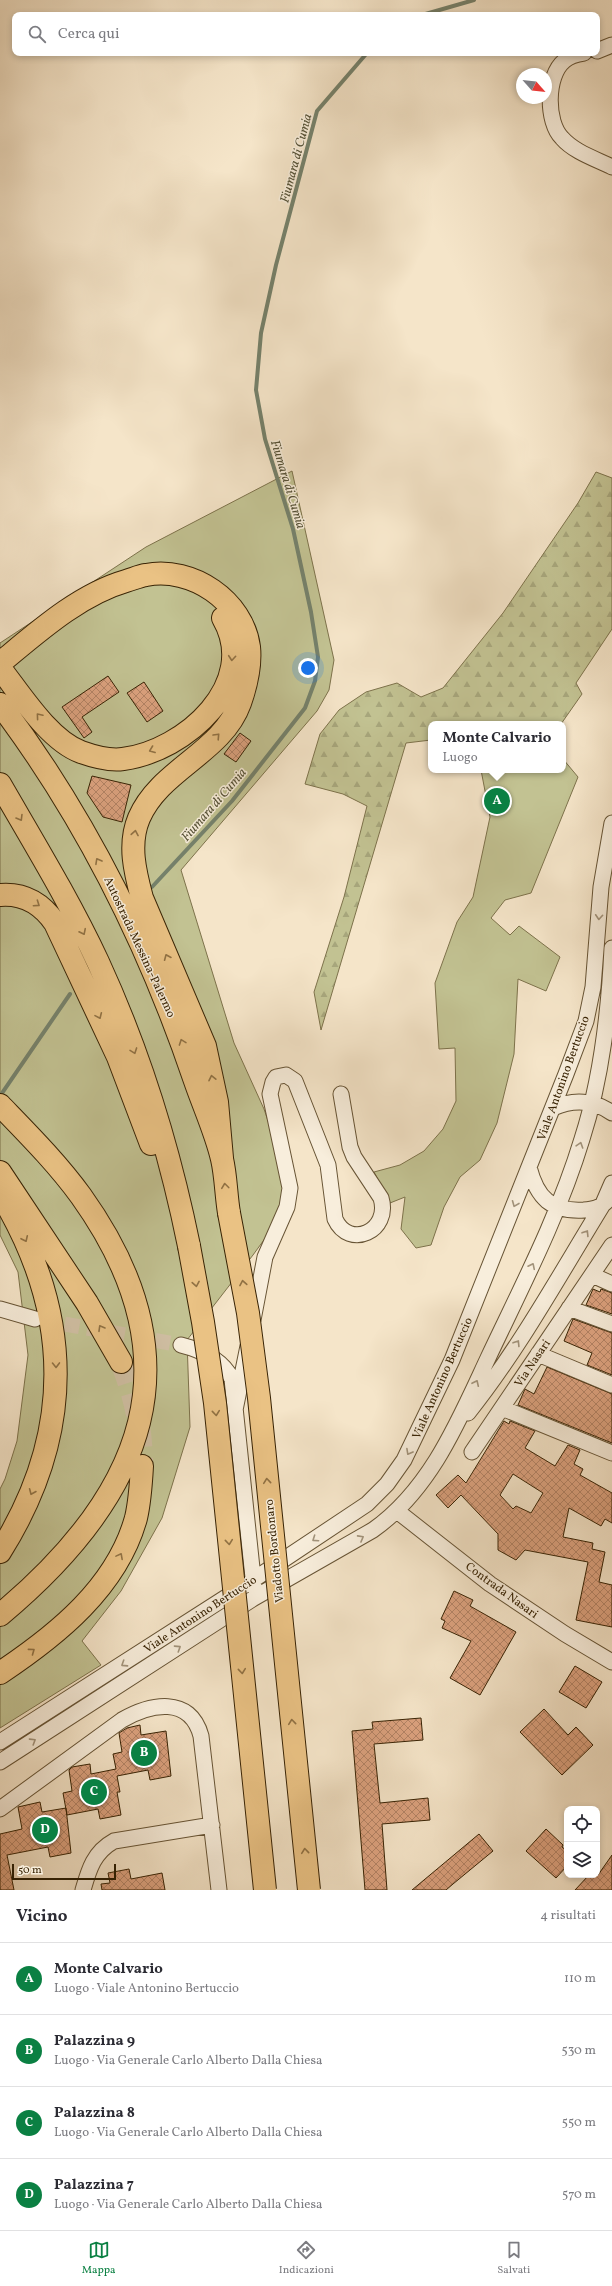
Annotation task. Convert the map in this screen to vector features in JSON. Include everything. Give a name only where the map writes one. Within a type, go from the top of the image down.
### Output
[{"type":"highway","points":[[6,665],[36,633],[76,605],[116,584],[147,574],[168,574],[201,583],[228,604],[245,632],[249,648],[249,667],[246,685],[239,706],[227,725],[213,740],[152,796],[139,818],[134,844],[136,876],[142,898],[205,1046],[217,1102],[222,1158]]},
{"type":"highway","points":[[147,584],[185,587],[206,599],[220,612],[232,638],[233,652],[229,680],[224,694],[213,709],[180,737],[157,748],[122,760],[104,759],[67,745],[51,731],[6,665],[80,614],[124,592],[147,584]]},
{"type":"highway","name":"Autostrada Messina-Palermo","points":[[0,704],[23,734],[72,811],[112,885],[168,1003],[222,1158],[229,1213]]},
{"type":"highway","points":[[0,784],[75,914],[98,962],[121,1016],[149,1092],[174,1176],[203,1322],[215,1403],[265,1890]]},
{"type":"highway","points":[[0,895],[12,894],[33,901],[49,914],[61,935],[120,1062],[189,1246]]},
{"type":"highway","points":[[0,1105],[66,1178],[105,1234],[132,1293],[139,1316],[146,1365],[146,1379],[137,1432],[109,1494],[89,1523],[60,1557],[0,1615]]},
{"type":"highway","points":[[0,1119],[59,1184],[97,1240],[116,1278],[123,1297],[130,1320],[136,1359],[134,1398],[127,1430],[116,1458],[100,1490],[81,1517],[54,1550],[0,1602]]},
{"type":"highway","points":[[0,1172],[87,1303],[121,1362]]},
{"type":"highway","points":[[0,1193],[28,1246],[43,1289],[53,1332],[56,1381],[50,1435],[43,1464],[23,1513],[0,1552]]},
{"type":"highway","name":"Viadotto Bordonaro","points":[[229,1213],[248,1313],[258,1391],[309,1890]]},
{"type":"highway","points":[[0,1673],[60,1629],[89,1599],[111,1572],[128,1539],[135,1518],[142,1466]]},
{"type":"street","points":[[600,50],[612,45]]},
{"type":"street","points":[[572,56],[564,61],[555,74],[552,94],[554,123],[561,138],[567,143],[612,167]]},
{"type":"street","name":"Viale Antonino Bertuccio","points":[[0,1742],[253,1580],[367,1504],[387,1484],[404,1460],[452,1360],[577,1045],[590,1001],[601,887],[612,823]]},
{"type":"street","name":"Viale Antonino Bertuccio","points":[[0,1762],[254,1598],[374,1530],[397,1511],[418,1486],[454,1431],[539,1251],[578,1153],[592,1103],[608,1011],[612,948]]},
{"type":"street","points":[[235,1410],[265,1257],[289,1198],[289,1177],[270,1094],[276,1077],[286,1075],[295,1082],[328,1165],[337,1225],[348,1233],[363,1234],[370,1231],[381,1220],[383,1205],[381,1198],[354,1157],[350,1147],[341,1094]]},
{"type":"street","points":[[553,1108],[564,1103],[592,1103],[612,1113]]},
{"type":"street","points":[[529,1167],[538,1191],[544,1198],[557,1208],[581,1210],[607,1201]]},
{"type":"street","points":[[454,1431],[490,1386],[607,1201],[612,1183]]},
{"type":"street","name":"Via Nasari","points":[[472,1452],[612,1245]]},
{"type":"street","points":[[592,1275],[612,1284]]},
{"type":"street","points":[[570,1308],[612,1324]]},
{"type":"street","points":[[0,1309],[35,1319]]},
{"type":"street","points":[[180,1345],[207,1355],[228,1371],[232,1379],[254,1598]]},
{"type":"street","points":[[538,1354],[612,1385]]},
{"type":"street","points":[[502,1408],[612,1453]]},
{"type":"street","name":"Contrada Nasari","points":[[397,1511],[490,1584],[565,1634],[612,1662]]},
{"type":"street","points":[[0,1809],[122,1720],[143,1709],[164,1706],[177,1708],[188,1714],[199,1728],[219,1890]]},
{"type":"street","points":[[83,1890],[88,1871],[96,1856],[100,1850],[114,1841],[212,1825]]},
{"type":"green space","points":[[292,471],[334,660],[329,690],[317,711],[181,870],[234,1043],[264,1109],[281,1159],[284,1200],[269,1233],[187,1340],[190,1427],[162,1518],[121,1591],[82,1641],[101,1665],[0,1728],[0,1489],[5,1479],[17,1441],[28,1355],[18,1272],[0,1235],[0,643],[146,547]]},
{"type":"green space","points":[[596,472],[612,478],[612,629],[576,683],[582,694],[563,721],[428,721],[428,740],[406,743],[321,1030],[314,992],[344,897],[367,806],[343,794],[305,784],[320,734],[339,710],[366,692],[397,683],[421,697],[443,688],[503,613],[578,503]]},
{"type":"green space","points":[[566,763],[578,777],[531,893],[505,900],[491,918],[510,935],[519,926],[560,957],[546,991],[518,979],[514,1054],[497,1123],[480,1160],[460,1177],[444,1207],[431,1245],[416,1248],[401,1229],[405,1197],[390,1203],[374,1172],[400,1165],[424,1151],[443,1129],[456,1101],[455,1048],[439,1049],[435,983],[457,922],[473,897],[490,817],[482,773],[566,773]]},
{"type":"building","points":[[108,676],[119,692],[82,717],[92,732],[84,738],[62,707]]},
{"type":"building","points":[[144,682],[163,711],[147,722],[127,693]]},
{"type":"building","points":[[240,733],[251,741],[236,762],[224,754]]},
{"type":"building","points":[[92,776],[131,785],[122,822],[103,817],[87,793]]},
{"type":"building","points":[[593,1289],[600,1292],[601,1289],[612,1293],[612,1314],[586,1305]]},
{"type":"building","points":[[573,1319],[612,1333],[612,1375],[587,1365],[592,1353],[564,1341]]},
{"type":"building","points":[[547,1367],[612,1394],[612,1443],[518,1405],[525,1389],[534,1394]]},
{"type":"building","points":[[504,1421],[509,1424],[510,1421],[535,1431],[525,1448],[555,1466],[568,1445],[580,1450],[574,1464],[583,1469],[580,1475],[612,1493],[612,1523],[605,1519],[601,1526],[569,1508],[563,1537],[593,1543],[592,1549],[605,1552],[599,1582],[612,1585],[612,1627],[576,1620],[588,1562],[525,1550],[516,1560],[498,1550],[498,1534],[461,1495],[448,1508],[436,1495],[458,1475],[466,1483]],"holes":[[[513,1474],[543,1493],[531,1513],[516,1506],[513,1509],[500,1495]]]},
{"type":"building","points":[[454,1591],[473,1600],[470,1606],[516,1632],[480,1695],[450,1678],[471,1641],[442,1628],[445,1621],[441,1619]]},
{"type":"building","points":[[575,1666],[602,1682],[586,1708],[559,1692]]},
{"type":"building","points":[[544,1709],[568,1735],[576,1727],[593,1745],[562,1775],[520,1732]]},
{"type":"building","points":[[421,1718],[423,1740],[374,1744],[380,1803],[428,1798],[430,1820],[382,1824],[387,1890],[365,1890],[352,1731],[373,1729],[372,1722]]},
{"type":"building","points":[[140,1725],[141,1735],[166,1731],[171,1776],[150,1780],[148,1770],[117,1776],[120,1792],[117,1792],[121,1815],[100,1819],[98,1809],[67,1815],[63,1793],[72,1791],[69,1770],[72,1767],[90,1764],[91,1774],[116,1769],[113,1754],[122,1752],[119,1733],[127,1728]]},
{"type":"building","points":[[40,1802],[42,1812],[66,1808],[71,1853],[50,1857],[48,1847],[7,1855],[14,1890],[0,1890],[0,1834],[22,1829],[18,1807]]},
{"type":"building","points":[[546,1829],[563,1845],[564,1869],[556,1878],[526,1851]]},
{"type":"building","points":[[479,1834],[493,1851],[446,1890],[412,1890]]},
{"type":"building","points":[[612,1855],[612,1890],[575,1890],[586,1878],[600,1878],[600,1872]]},
{"type":"building","points":[[129,1869],[131,1879],[162,1873],[165,1890],[102,1890],[101,1884],[110,1883],[108,1873]]},
{"type":"waterway","name":"Fiumara di Cumia","points":[[432,12],[474,0]]},
{"type":"waterway","name":"Fiumara di Cumia","points":[[152,887],[232,801],[305,708],[315,681],[318,657],[311,612],[293,529],[265,439],[256,390],[261,333],[276,265],[317,111],[364,56]]},
{"type":"waterway","name":"Fiumara di Cumia","points":[[0,1096],[70,994]]},
{"type":"tunnel","points":[[42,1320],[181,1345]]},
{"type":"tunnel","points":[[121,1362],[137,1413],[141,1439],[142,1466]]},
{"type":"place","name":"Monte Calvario","points":[[497,801]]},
{"type":"place","name":"Palazzina 9","points":[[144,1753]]},
{"type":"place","name":"Palazzina 8","points":[[94,1792]]},
{"type":"place","name":"Palazzina 7","points":[[45,1830]]}]
